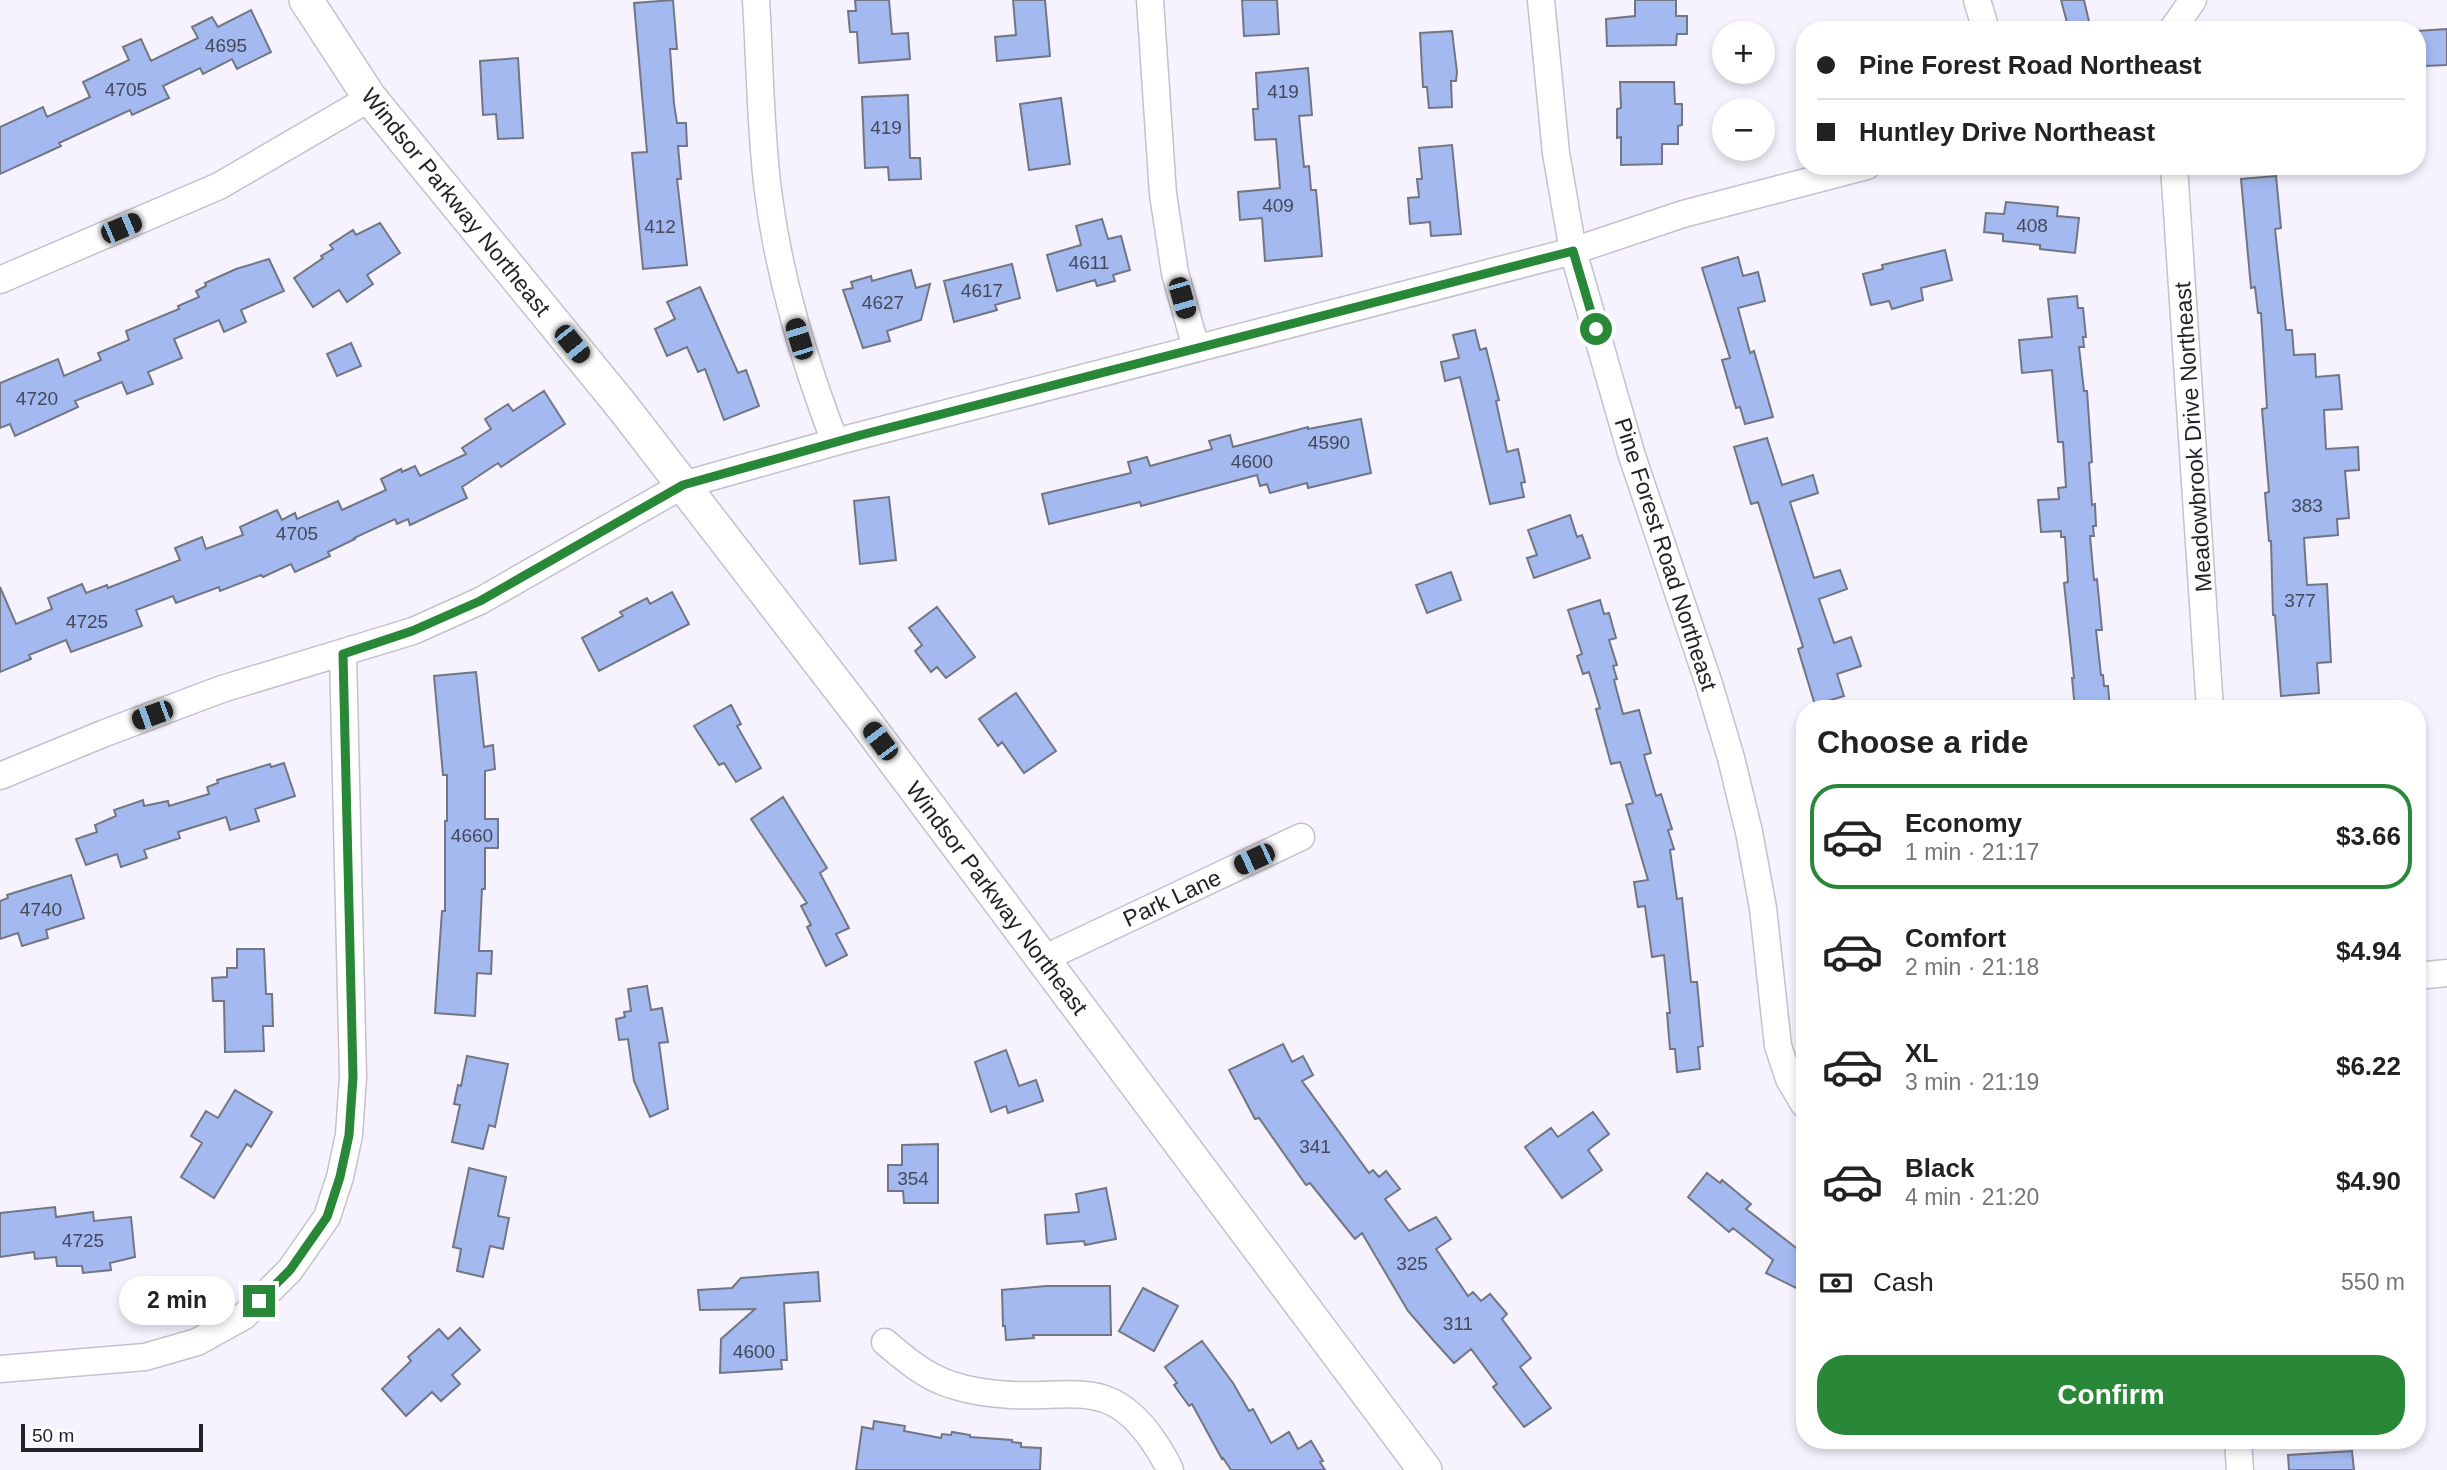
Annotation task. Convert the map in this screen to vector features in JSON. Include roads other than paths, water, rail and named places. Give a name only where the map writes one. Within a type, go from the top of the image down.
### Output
[{"type":"street","name":"Windsor Parkway Northeast","points":[[306,0],[370,97],[622,406],[864,720],[1425,1470]]},
{"type":"street","points":[[756,0],[768,190],[778,254],[812,380],[835,442]]},
{"type":"street","points":[[1150,0],[1163,194],[1175,273],[1196,348]]},
{"type":"street","name":"Pine Forest Road Northeast","points":[[1541,0],[1556,153],[1573,251],[1632,456],[1709,684],[1731,758],[1749,832],[1763,908],[1778,1046],[1789,1079],[1796,1091]]},
{"type":"street","points":[[1977,0],[1983,21]]},
{"type":"street","points":[[2178,21],[2193,0]]},
{"type":"street","points":[[0,280],[219,186],[370,97]]},
{"type":"street","points":[[0,776],[222,689],[412,631],[480,601],[683,485],[835,442],[1573,251],[1683,214],[1832,175]]},
{"type":"street","name":"Meadowbrook Drive Northeast","points":[[2175,175],[2209,700]]},
{"type":"street","points":[[0,1369],[145,1357],[197,1342],[244,1316],[290,1270],[327,1217],[340,1177],[349,1135],[353,1077],[343,654]]},
{"type":"street","name":"Park Lane","points":[[1043,959],[1301,837]]},
{"type":"street","points":[[2426,975],[2447,973]]},
{"type":"street","points":[[885,1342],[916,1369],[952,1385],[1010,1395],[1085,1393],[1104,1398],[1122,1407],[1142,1425],[1170,1470]]},
{"type":"street","points":[[2239,1449],[2240,1470]]}]
